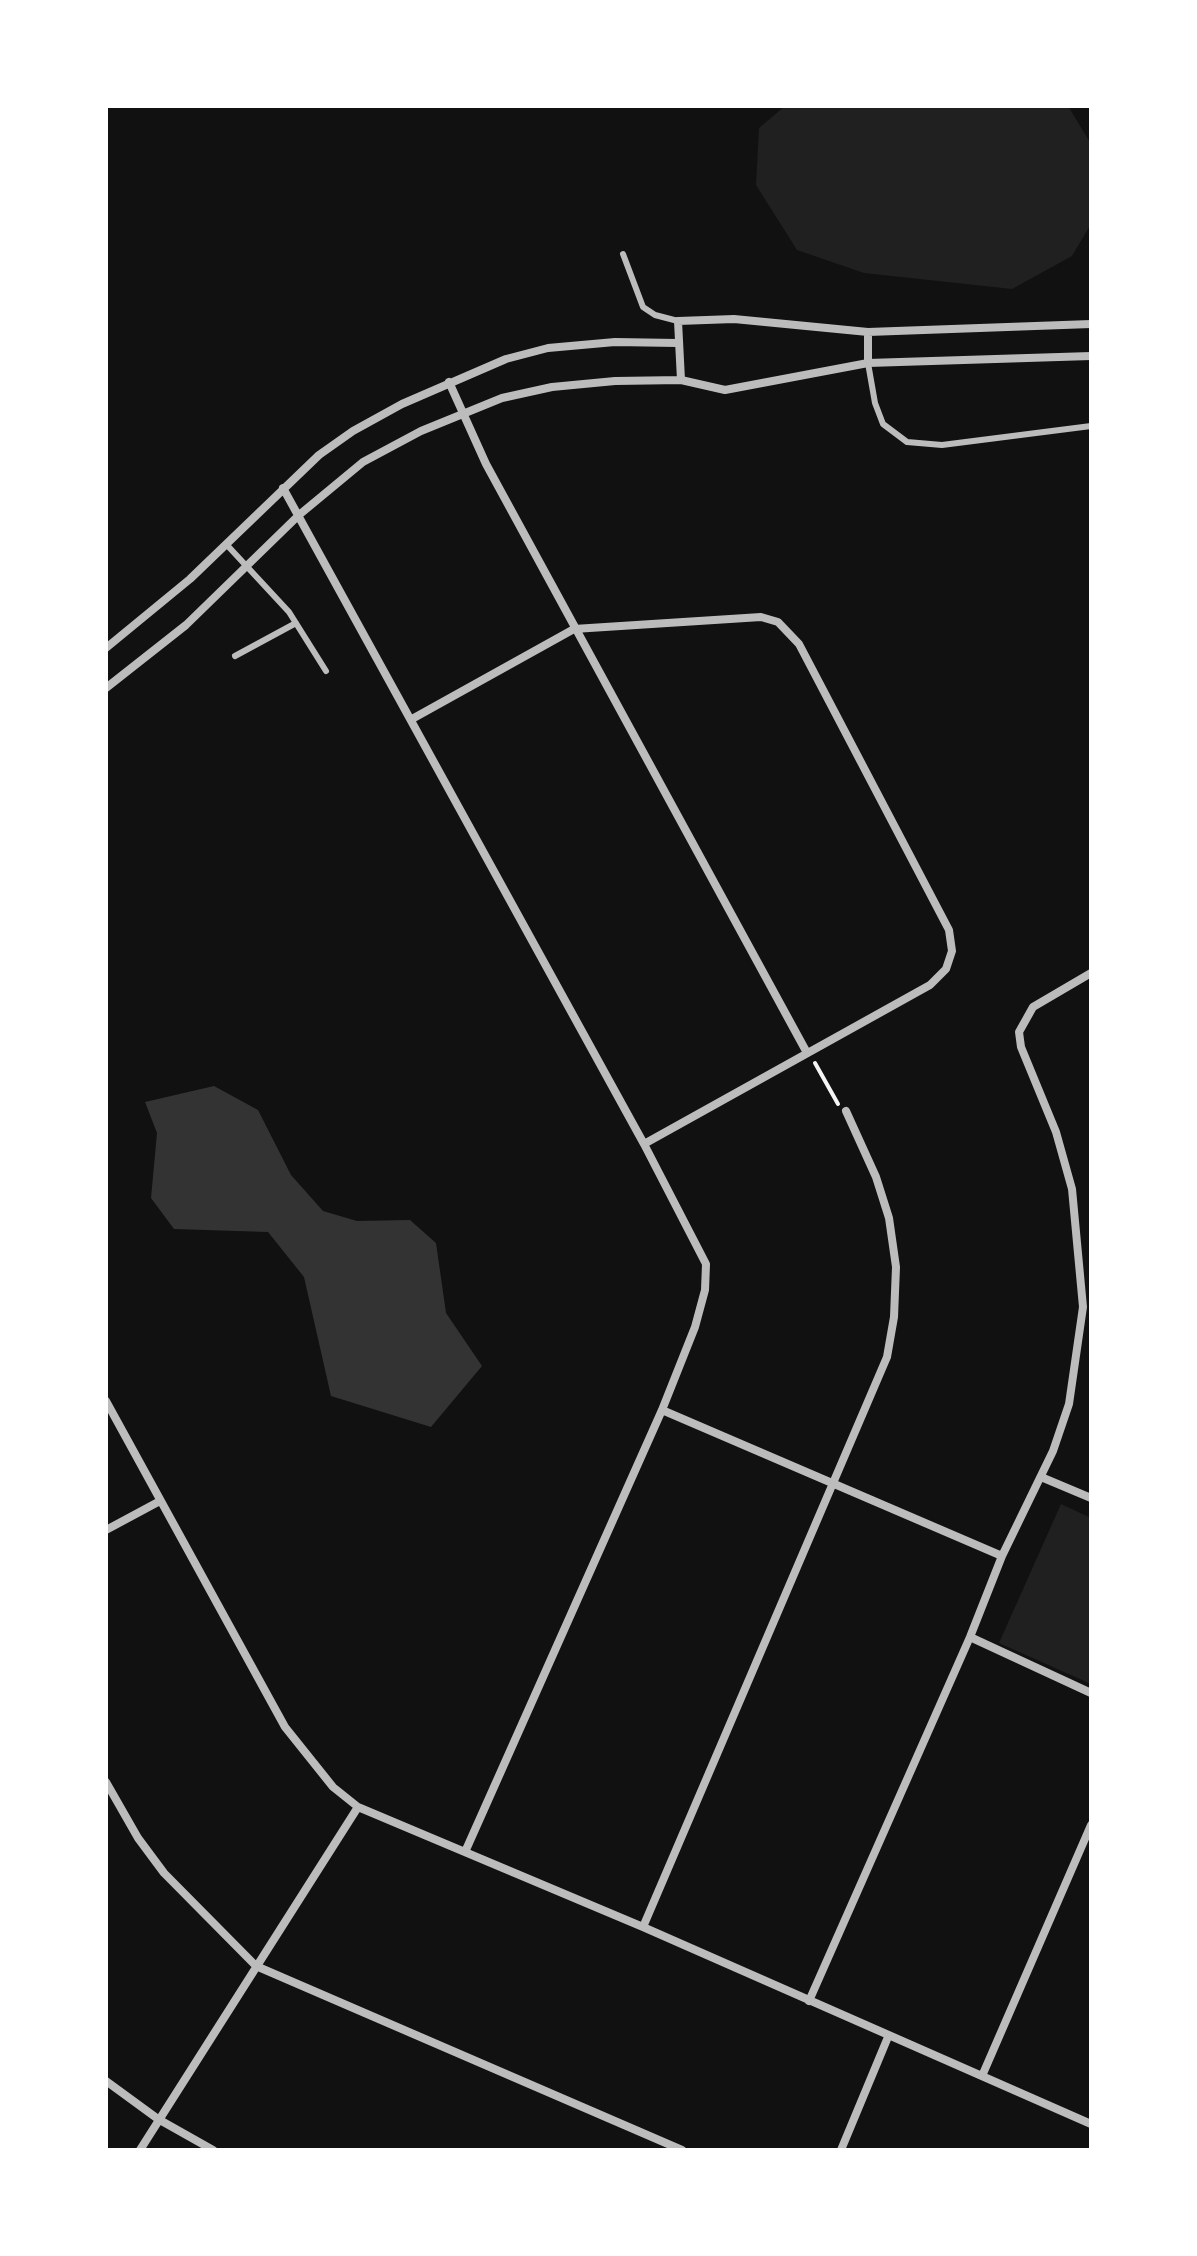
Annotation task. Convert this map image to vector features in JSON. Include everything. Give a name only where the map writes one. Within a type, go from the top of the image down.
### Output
[{"type":"street","points":[[681,380],[678,321],[734,319],[868,332],[1091,324]]},
{"type":"street","points":[[868,332],[868,363]]},
{"type":"street","points":[[106,648],[190,579],[283,488],[353,431],[449,382],[506,359],[548,348],[615,342],[677,343]]},
{"type":"street","points":[[106,688],[186,625],[299,515],[363,462],[393,444],[502,398],[552,387],[615,381],[681,380],[725,390],[868,363],[1091,356]]},
{"type":"street","points":[[449,382],[486,464],[574,629],[806,1051]]},
{"type":"street","points":[[283,488],[644,1144],[706,1264],[705,1290],[695,1327],[662,1410],[465,1852]]},
{"type":"street","points":[[412,719],[574,629],[761,617],[778,622],[799,644],[949,930],[952,951],[946,969],[930,985],[806,1051],[644,1144]]},
{"type":"street","points":[[809,2001],[970,1637],[1002,1556],[1041,1477],[1069,1404],[1083,1307],[1082,1267],[1072,1189],[1056,1132],[1021,1047],[1019,1032],[1033,1007],[1091,973]]},
{"type":"street","points":[[643,1927],[887,1357],[894,1317],[896,1267],[889,1218],[876,1177],[846,1111]]},
{"type":"street","points":[[106,1401],[285,1727],[333,1787],[358,1807],[643,1927],[1091,2124]]},
{"type":"street","points":[[662,1410],[1002,1556]]},
{"type":"street","points":[[1041,1477],[1091,1498]]},
{"type":"street","points":[[106,1530],[160,1501]]},
{"type":"street","points":[[970,1637],[1091,1693]]},
{"type":"street","points":[[106,1782],[138,1838],[164,1873],[256,1966],[682,2150]]},
{"type":"street","points":[[140,2150],[358,1807]]},
{"type":"street","points":[[982,2076],[1091,1825]]},
{"type":"street","points":[[841,2150],[888,2037]]},
{"type":"street","points":[[106,2081],[158,2119],[213,2150]]},
{"type":"lane","points":[[623,254],[643,307],[655,315],[678,321]]},
{"type":"lane","points":[[868,363],[875,403],[883,424],[907,442],[942,445],[1091,426]]},
{"type":"lane","points":[[226,544],[248,565],[296,623],[326,671]]},
{"type":"lane","points":[[235,656],[296,623]]},
{"type":"path","points":[[806,1051],[835,1101],[846,1111]]},
{"type":"shaded area","points":[[785,106],[1068,106],[1091,144],[1091,224],[1072,256],[1012,289],[864,273],[797,250],[756,185],[759,128]]},
{"type":"shaded area","points":[[214,1086],[258,1110],[291,1175],[323,1211],[357,1221],[410,1220],[436,1243],[446,1313],[482,1366],[431,1427],[331,1396],[304,1277],[268,1232],[174,1229],[151,1198],[157,1133],[145,1102]]},
{"type":"shaded area","points":[[1061,1504],[1091,1518],[1091,1684],[999,1643]]}]
